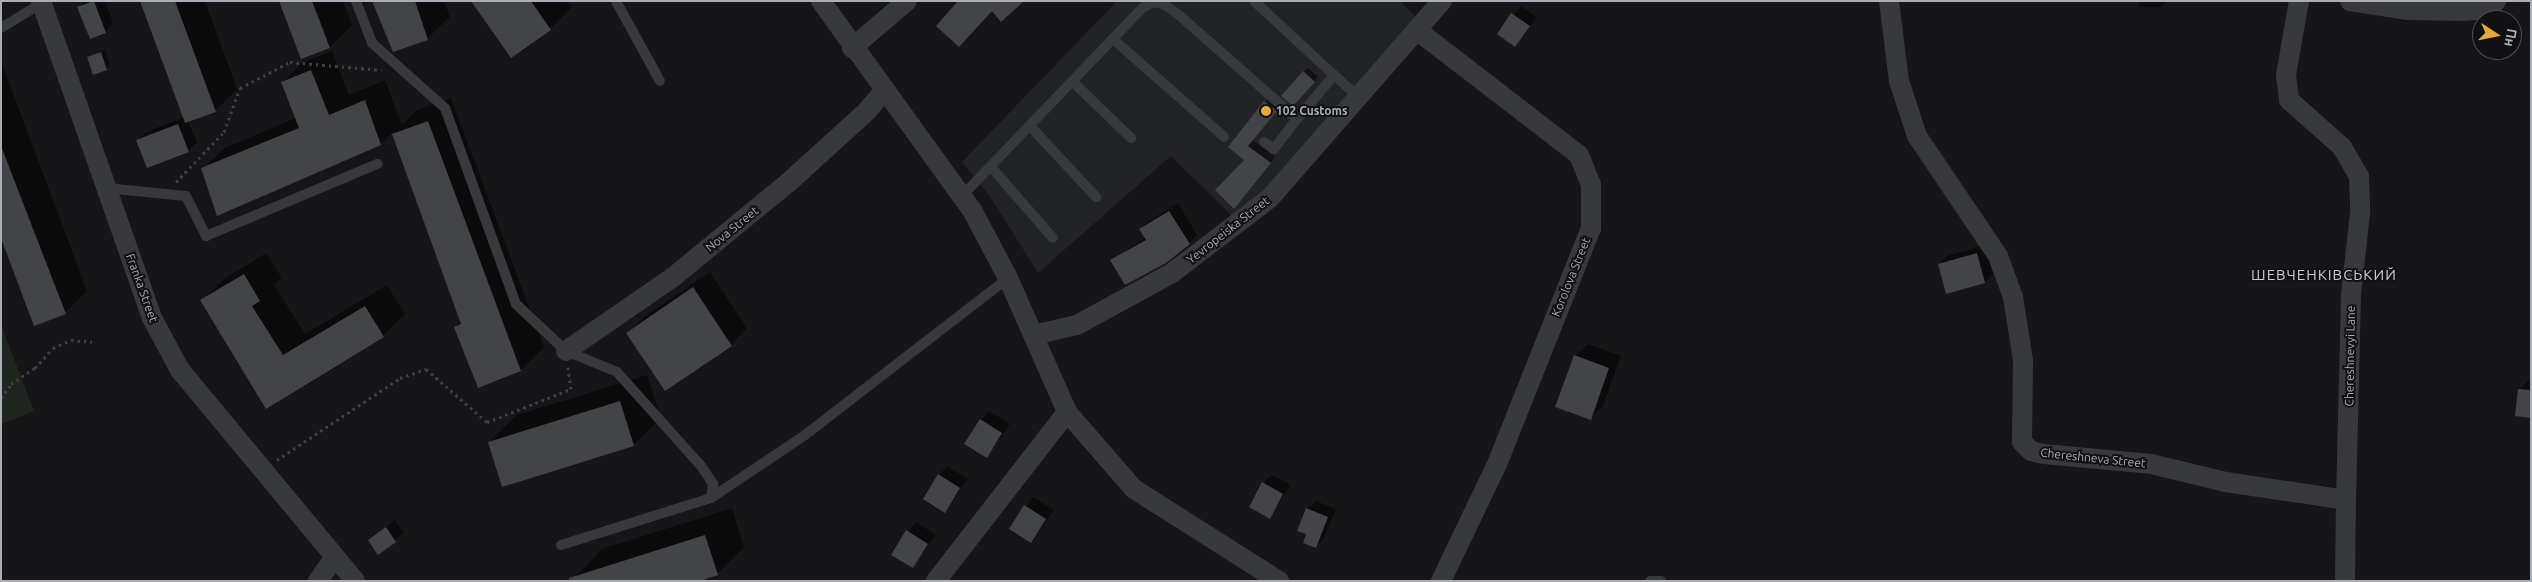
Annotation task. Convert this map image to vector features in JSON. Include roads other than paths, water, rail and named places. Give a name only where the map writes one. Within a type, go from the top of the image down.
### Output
[{"type":"street","points":[[820,1],[852,48],[962,196],[1008,278],[1067,412],[1134,489],[1279,581]]},
{"type":"street","points":[[852,48],[906,1]]},
{"type":"street","name":"Yevropeiska Street","points":[[1033,335],[1077,325],[1172,273],[1270,198],[1418,31],[1442,1]]},
{"type":"street","name":"Chereshneva Street","points":[[1889,1],[1899,81],[1917,136],[1998,256],[2013,297],[2023,360],[2022,442],[2031,451],[2044,454],[2151,464],[2226,482],[2346,500]]},
{"type":"street","name":"Chereshnevyi Lane","points":[[2299,1],[2286,75],[2289,100],[2342,148],[2359,176],[2360,213],[2351,295],[2346,500]]},
{"type":"street","points":[[2350,1],[2408,10],[2462,11],[2490,9],[2496,1]]},
{"type":"street","name":"Franka Street","points":[[42,2],[152,318],[180,370],[355,581]]},
{"type":"street","name":"Korolova Street","points":[[1418,31],[1579,155],[1592,184],[1591,228],[1496,464],[1441,581]]},
{"type":"street","name":"Nova Street","points":[[566,351],[672,278],[789,182],[866,112],[884,91]]},
{"type":"street","points":[[936,581],[1067,412]]},
{"type":"street","points":[[2345,581],[2346,500]]},
{"type":"street","points":[[318,581],[334,558]]},
{"type":"lane","points":[[356,1],[372,43],[445,108],[516,304],[566,351],[617,372],[700,466],[713,484],[711,498]]},
{"type":"lane","points":[[616,1],[660,81]]},
{"type":"lane","points":[[1254,1],[1352,91]]},
{"type":"lane","points":[[1,28],[42,2]]},
{"type":"lane","points":[[962,196],[1074,82],[1142,8],[1154,2],[1165,4],[1297,119]]},
{"type":"lane","points":[[1113,40],[1224,137]]},
{"type":"lane","points":[[1264,142],[1274,149],[1334,75]]},
{"type":"lane","points":[[1074,82],[1131,138]]},
{"type":"lane","points":[[1030,127],[1096,197]]},
{"type":"lane","points":[[106,188],[186,196],[206,236],[377,164]]},
{"type":"lane","points":[[991,167],[1053,238]]},
{"type":"lane","points":[[561,545],[711,498],[805,436],[1008,278]]},
{"type":"lane","points":[[1650,581],[1661,581]]},
{"type":"place","name":"102 Customs","points":[[1266,111]]},
{"type":"district","name":"ШЕВЧЕНКІВСЬКИЙ","points":[[2324,275]]}]
